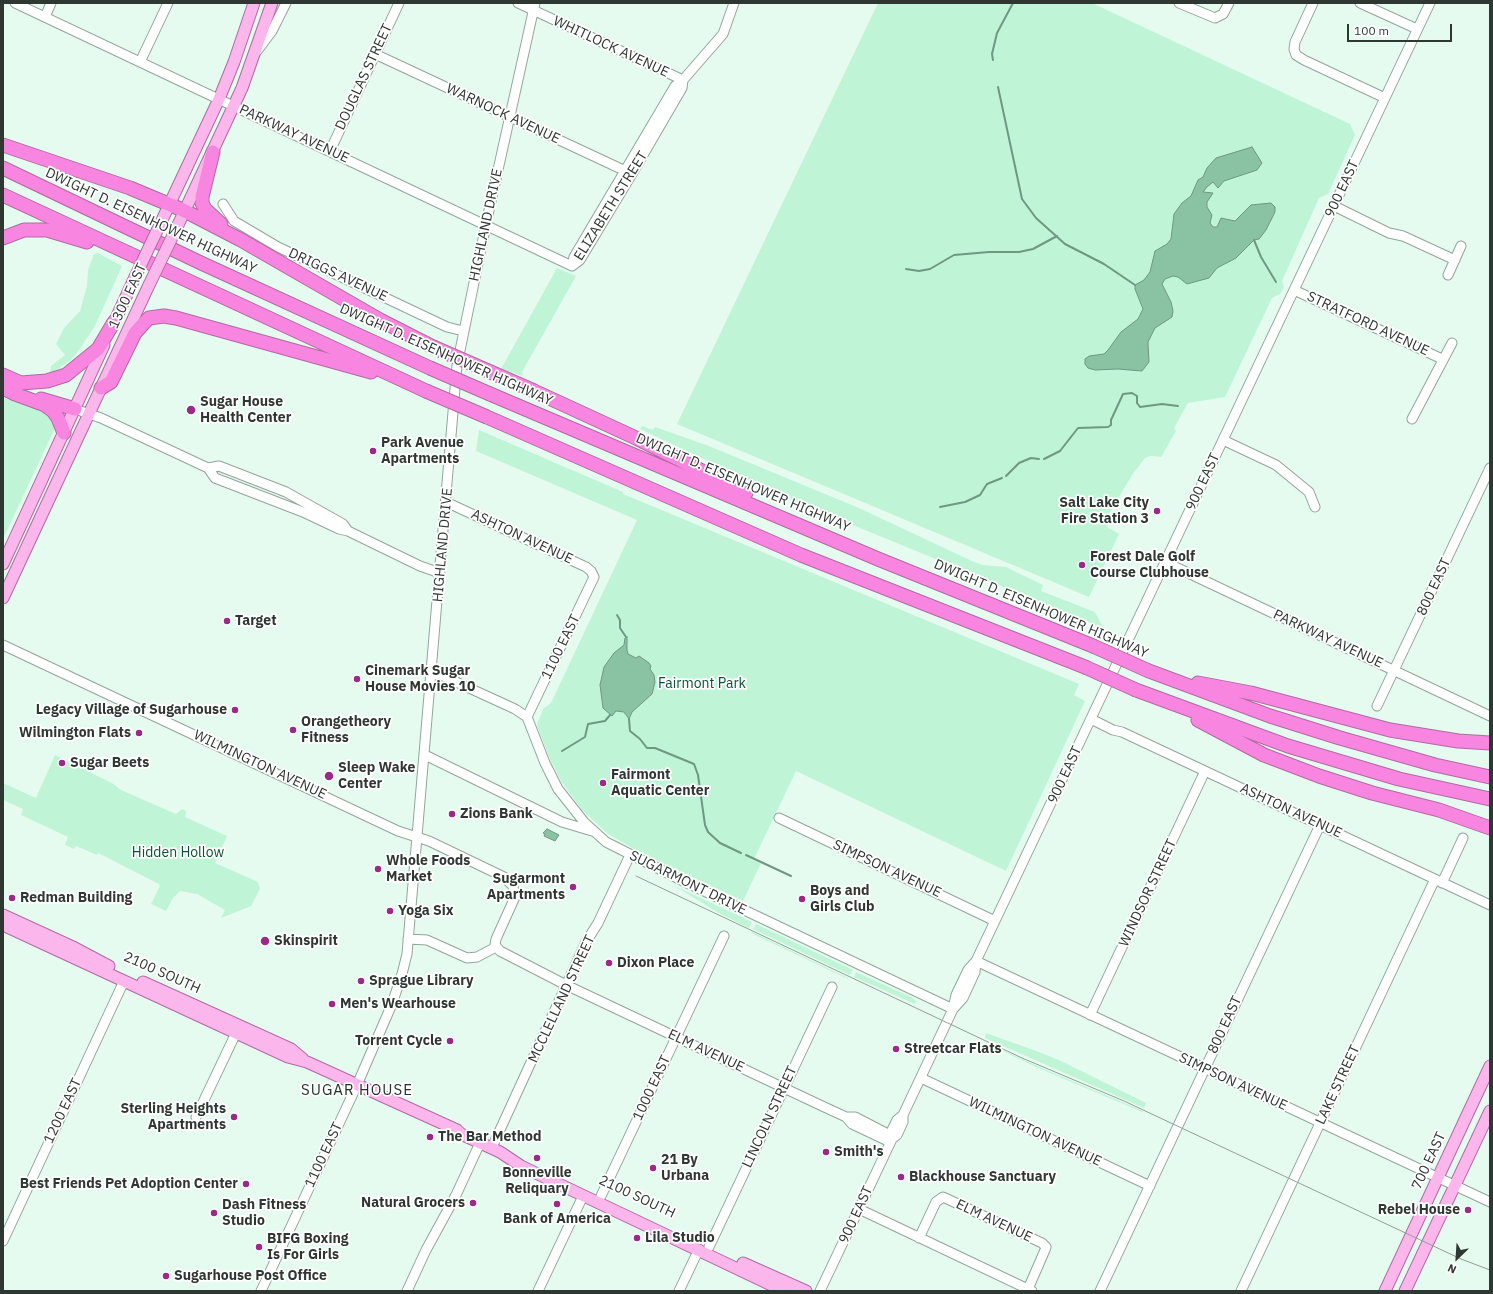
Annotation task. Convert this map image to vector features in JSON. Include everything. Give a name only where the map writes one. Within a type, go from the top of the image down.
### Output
[{"type":"highway","points":[[3,145],[130,188],[185,211],[228,233],[380,320],[433,347],[636,438],[878,559]]},
{"type":"highway","points":[[213,152],[202,197],[202,203],[205,209],[228,233]]},
{"type":"highway","name":"DWIGHT D. EISENHOWER HIGHWAY","points":[[3,168],[201,263],[430,368],[878,559],[1093,646],[1149,671],[1270,716],[1340,738],[1435,765],[1490,777]]},
{"type":"highway","points":[[3,195],[426,391],[801,554],[1085,667],[1136,690],[1288,746],[1399,779],[1490,799]]},
{"type":"highway","points":[[3,238],[24,230],[47,230],[124,252]]},
{"type":"highway","points":[[101,388],[111,382],[135,333],[149,318],[164,316],[176,318],[410,383]]},
{"type":"highway","points":[[3,375],[21,383],[46,381],[66,375],[98,349],[114,322]]},
{"type":"highway","points":[[3,387],[75,409]]},
{"type":"highway","points":[[3,387],[53,411],[58,418],[64,433]]},
{"type":"highway","points":[[1163,676],[1251,692],[1390,730],[1458,741],[1490,743]]},
{"type":"highway","points":[[1153,696],[1264,755],[1319,776],[1439,810],[1490,828]]},
{"type":"main road","name":"1300 EAST","points":[[3,564],[114,322],[219,99],[234,62],[254,3]]},
{"type":"main road","name":"1300 EAST","points":[[3,598],[234,106],[255,54],[272,3]]},
{"type":"main road","name":"2100 SOUTH","points":[[3,914],[75,948],[98,962],[291,1049],[307,1062]]},
{"type":"main road","points":[[4,929],[14,925],[62,947],[75,948]]},
{"type":"main road","name":"2100 SOUTH","points":[[4,929],[163,998],[288,1057],[307,1062],[457,1130],[462,1134],[500,1152],[521,1166],[583,1196],[699,1247],[806,1291]]},
{"type":"main road","points":[[163,998],[170,997],[191,1007],[196,1005]]},
{"type":"main road","name":"700 EAST","points":[[1385,1291],[1490,1066]]},
{"type":"main road","points":[[1405,1291],[1490,1112]]},
{"type":"main road","name":"2100 SOUTH","points":[[457,1130],[464,1128],[494,1143],[523,1164],[555,1179],[578,1186],[601,1196],[784,1291]]},
{"type":"main road","points":[[476,1141],[494,1143]]},
{"type":"main road","points":[[583,1196],[588,1194],[623,1207]]},
{"type":"street","name":"PARKWAY AVENUE","points":[[15,3],[486,224],[572,266]]},
{"type":"street","points":[[45,17],[51,3]]},
{"type":"street","points":[[140,62],[168,3]]},
{"type":"street","points":[[255,54],[272,31],[286,3]]},
{"type":"street","name":"DOUGLAS STREET","points":[[330,151],[399,3]]},
{"type":"street","name":"WHITLOCK AVENUE","points":[[518,3],[534,7],[683,80]]},
{"type":"street","name":"ELIZABETH STREET","points":[[572,266],[580,260],[629,173],[682,88],[683,80],[721,38],[729,21],[734,3]]},
{"type":"street","points":[[1179,3],[1207,16],[1217,18],[1223,14],[1229,3]]},
{"type":"street","points":[[1313,3],[1296,39],[1295,52],[1304,60],[1385,98]]},
{"type":"street","points":[[1360,3],[1417,29]]},
{"type":"street","name":"900 EAST","points":[[820,1291],[891,1141],[891,1132],[897,1120],[903,1115],[953,1009],[963,998],[975,972],[976,961],[995,920],[1430,3]]},
{"type":"street","name":"HIGHLAND DRIVE","points":[[357,1085],[399,985],[406,960],[432,674],[457,366],[463,331],[534,7]]},
{"type":"street","name":"WARNOCK AVENUE","points":[[375,54],[629,173]]},
{"type":"street","name":"DRIGGS AVENUE","points":[[223,204],[234,221],[278,247],[447,327],[463,331]]},
{"type":"street","points":[[1334,206],[1389,233],[1403,236],[1455,260]]},
{"type":"street","points":[[1448,275],[1461,246]]},
{"type":"street","name":"STRATFORD AVENUE","points":[[1294,290],[1442,359]]},
{"type":"street","name":"STRATFORD AVENUE","points":[[1412,419],[1442,359],[1452,343]]},
{"type":"street","points":[[75,409],[88,415],[101,418],[208,468],[214,478],[303,512],[339,529],[348,531],[420,566],[440,573]]},
{"type":"street","points":[[1223,440],[1276,465],[1308,492],[1315,507]]},
{"type":"street","points":[[208,468],[219,466],[286,492],[343,524],[348,531]]},
{"type":"street","name":"800 EAST","points":[[1377,706],[1490,468]]},
{"type":"street","name":"ASHTON AVENUE","points":[[446,502],[586,567],[592,571],[594,577]]},
{"type":"street","name":"PARKWAY AVENUE","points":[[1166,562],[1490,716]]},
{"type":"street","name":"1100 EAST","points":[[528,717],[594,577]]},
{"type":"street","name":"WILMINGTON AVENUE","points":[[3,645],[398,831],[483,867],[510,882],[514,890],[515,897],[496,939],[496,947]]},
{"type":"street","points":[[432,674],[443,676],[503,703],[528,717],[553,781],[569,805],[592,831]]},
{"type":"street","name":"ASHTON AVENUE","points":[[1090,719],[1113,730],[1122,732],[1490,905]]},
{"type":"street","name":"SUGARMONT DRIVE","points":[[425,755],[562,822],[592,831],[606,842],[630,855],[953,1009]]},
{"type":"street","name":"WINDSOR STREET","points":[[1090,1015],[1205,771]]},
{"type":"street","name":"SIMPSON AVENUE","points":[[779,818],[995,920]]},
{"type":"street","name":"800 EAST","points":[[1100,1291],[1320,825]]},
{"type":"street","name":"LAKE STREET","points":[[1241,1291],[1320,1123],[1438,881],[1463,838]]},
{"type":"street","name":"MCCLELLAND STREET","points":[[494,1143],[530,1068],[537,1047],[566,985],[630,855]]},
{"type":"street","name":"1000 EAST","points":[[601,1196],[724,936]]},
{"type":"street","points":[[408,939],[421,939],[467,958],[477,957],[496,947],[500,951],[566,985]]},
{"type":"street","name":"SIMPSON AVENUE","points":[[976,961],[1490,1202]]},
{"type":"street","name":"1200 EAST","points":[[3,1241],[124,981]]},
{"type":"street","name":"ELM AVENUE","points":[[566,985],[846,1117],[852,1124],[891,1141]]},
{"type":"street","name":"LINCOLN STREET","points":[[679,1291],[699,1247],[784,1088],[832,986]]},
{"type":"street","points":[[196,1118],[236,1033]]},
{"type":"street","name":"WILMINGTON AVENUE","points":[[920,1078],[1150,1186]]},
{"type":"street","name":"1100 EAST","points":[[261,1291],[357,1085]]},
{"type":"street","points":[[407,1291],[426,1250],[456,1195],[476,1141]]},
{"type":"street","points":[[538,1291],[583,1196]]},
{"type":"street","name":"ELM AVENUE","points":[[919,1238],[936,1202],[943,1197],[1042,1243],[1046,1247],[1030,1290]]},
{"type":"street","points":[[858,1209],[1030,1290]]},
{"type":"green space","points":[[878,3],[1092,3],[1350,124],[1355,135],[1328,194],[1319,198],[1282,281],[1284,287],[1280,294],[1272,298],[1225,397],[1188,403],[1174,428],[1176,431],[1161,457],[1150,456],[1145,458],[1132,475],[1106,519],[1109,523],[1107,527],[1119,534],[1089,597],[677,424]]},
{"type":"green space","points":[[98,253],[122,266],[95,326],[79,350],[71,360],[50,374],[51,366],[65,355],[56,344],[64,328],[80,311],[87,286],[88,270],[94,254]]},
{"type":"green space","points":[[557,268],[576,276],[522,372],[523,376],[501,369]]},
{"type":"green space","points":[[3,398],[38,407],[51,416],[54,424],[54,430],[3,539]]},
{"type":"green space","points":[[642,426],[653,430],[655,427],[709,446],[859,508],[974,562],[983,565],[1006,567],[1043,585],[1041,591],[1095,612],[1103,628],[780,495],[640,429]]},
{"type":"green space","name":"Fairmont Park","points":[[479,430],[623,492],[623,494],[1079,684],[1074,695],[1085,701],[1006,871],[796,771],[754,859],[761,863],[743,901],[643,854],[608,834],[582,810],[561,781],[550,759],[537,726],[543,709],[551,703],[637,520],[476,451]]},
{"type":"green space","name":"Hidden Hollow","points":[[55,755],[77,766],[80,758],[94,765],[91,773],[112,783],[121,790],[176,814],[182,809],[186,811],[185,817],[227,836],[215,863],[258,882],[260,889],[251,906],[221,918],[225,910],[197,894],[180,891],[173,898],[166,911],[151,904],[160,886],[159,884],[98,853],[97,855],[76,846],[74,849],[65,845],[68,837],[21,815],[23,809],[3,800],[3,783],[36,798]]},
{"type":"green space","points":[[673,885],[752,922],[749,928],[717,912]]},
{"type":"green space","points":[[756,924],[853,970],[850,975],[753,929]]},
{"type":"green space","points":[[752,932],[848,978],[848,979],[751,933]]},
{"type":"green space","points":[[856,972],[913,998],[916,1002],[915,1004],[854,977]]},
{"type":"green space","points":[[986,1033],[1061,1061],[1146,1103],[1144,1108],[985,1038]]},
{"type":"green space","points":[[982,1041],[1143,1111],[1142,1112],[1036,1067]]},
{"type":"shaded area","points":[[1252,147],[1262,163],[1257,170],[1224,181],[1218,188],[1213,182],[1203,192],[1213,193],[1207,202],[1207,207],[1212,215],[1210,223],[1213,227],[1217,227],[1221,218],[1235,221],[1251,205],[1271,203],[1275,207],[1275,212],[1266,230],[1259,239],[1254,240],[1236,258],[1217,268],[1209,278],[1187,284],[1178,277],[1173,276],[1165,279],[1162,284],[1171,302],[1173,311],[1172,317],[1155,328],[1148,342],[1149,362],[1142,371],[1118,369],[1095,370],[1088,368],[1085,364],[1085,359],[1089,356],[1104,354],[1121,332],[1138,319],[1143,309],[1135,289],[1135,285],[1144,280],[1150,272],[1155,251],[1167,244],[1171,239],[1174,214],[1182,203],[1191,196],[1198,180],[1203,177],[1207,168],[1216,158]]},
{"type":"shaded area","points":[[627,637],[628,654],[636,658],[639,656],[649,663],[655,682],[652,694],[632,712],[629,719],[624,712],[616,711],[612,716],[603,708],[600,685],[604,667],[614,653],[624,645],[625,638]]},
{"type":"shaded area","points":[[547,829],[559,835],[555,841],[544,836],[545,834],[543,833]]},
{"type":"waterway","points":[[993,60],[992,54],[997,33],[1013,3]]},
{"type":"waterway","points":[[998,87],[1022,199],[1036,218],[1065,244],[1104,264],[1135,285]]},
{"type":"waterway","points":[[906,269],[919,271],[930,269],[954,255],[989,252],[1019,252],[1033,249],[1057,236]]},
{"type":"waterway","points":[[1254,240],[1261,257],[1276,282]]},
{"type":"waterway","points":[[1044,459],[1060,451],[1078,428],[1108,427],[1111,425],[1111,420],[1123,394],[1132,393],[1137,396],[1137,403],[1140,407],[1162,404],[1178,406]]},
{"type":"waterway","points":[[1006,476],[1019,463],[1031,458],[1039,459]]},
{"type":"waterway","points":[[940,507],[965,502],[980,495],[987,484],[1002,478]]},
{"type":"waterway","points":[[617,615],[620,620],[620,628],[626,637]]},
{"type":"waterway","points":[[562,751],[585,737],[588,724],[605,721],[610,715]]},
{"type":"waterway","points":[[629,719],[630,731],[640,739],[647,748],[655,748],[694,764],[698,775],[705,825],[708,832],[720,843],[741,853]]},
{"type":"waterway","points":[[746,855],[791,876]]},
{"type":"tram line","points":[[636,876],[1022,1058],[1124,1101],[1461,1259],[1490,1270]]},
{"type":"place","name":"Sugar House Health Center","points":[[191,410]]},
{"type":"place","name":"Park Avenue Apartments","points":[[373,451]]},
{"type":"place","name":"Salt Lake City Fire Station 3","points":[[1157,511]]},
{"type":"place","name":"Forest Dale Golf Course Clubhouse","points":[[1082,565]]},
{"type":"place","name":"Target","points":[[227,621]]},
{"type":"place","name":"Cinemark Sugar House Movies 10","points":[[357,679]]},
{"type":"place","name":"Legacy Village of Sugarhouse","points":[[235,710]]},
{"type":"place","name":"Orangetheory Fitness","points":[[293,730]]},
{"type":"place","name":"Wilmington Flats","points":[[139,733]]},
{"type":"place","name":"Sugar Beets","points":[[62,763]]},
{"type":"place","name":"Sleep Wake Center","points":[[329,776]]},
{"type":"place","name":"Fairmont Aquatic Center","points":[[603,783]]},
{"type":"place","name":"Zions Bank","points":[[452,814]]},
{"type":"place","name":"Whole Foods Market","points":[[378,869]]},
{"type":"place","name":"Sugarmont Apartments","points":[[573,887]]},
{"type":"place","name":"Redman Building","points":[[12,898]]},
{"type":"place","name":"Boys and Girls Club","points":[[802,899]]},
{"type":"place","name":"Yoga Six","points":[[390,911]]},
{"type":"place","name":"Skinspirit","points":[[265,941]]},
{"type":"place","name":"Dixon Place","points":[[609,963]]},
{"type":"place","name":"Sprague Library","points":[[361,981]]},
{"type":"place","name":"Men's Wearhouse","points":[[332,1004]]},
{"type":"place","name":"Torrent Cycle","points":[[450,1041]]},
{"type":"place","name":"Streetcar Flats","points":[[896,1049]]},
{"type":"place","name":"Sterling Heights Apartments","points":[[234,1117]]},
{"type":"place","name":"The Bar Method","points":[[430,1137]]},
{"type":"place","name":"Smith's","points":[[826,1152]]},
{"type":"place","name":"Bonneville Reliquary","points":[[537,1158]]},
{"type":"place","name":"21 By Urbana","points":[[653,1168]]},
{"type":"place","name":"Blackhouse Sanctuary","points":[[901,1177]]},
{"type":"place","name":"Best Friends Pet Adoption Center","points":[[246,1184]]},
{"type":"place","name":"Natural Grocers","points":[[473,1203]]},
{"type":"place","name":"Bank of America","points":[[557,1204]]},
{"type":"place","name":"Rebel House","points":[[1468,1210]]},
{"type":"place","name":"Dash Fitness Studio","points":[[214,1213]]},
{"type":"place","name":"Lila Studio","points":[[637,1238]]},
{"type":"place","name":"BIFG Boxing Is For Girls","points":[[259,1247]]},
{"type":"place","name":"Sugarhouse Post Office","points":[[166,1276]]},
{"type":"district","name":"SUGAR HOUSE","points":[[357,1091]]}]
